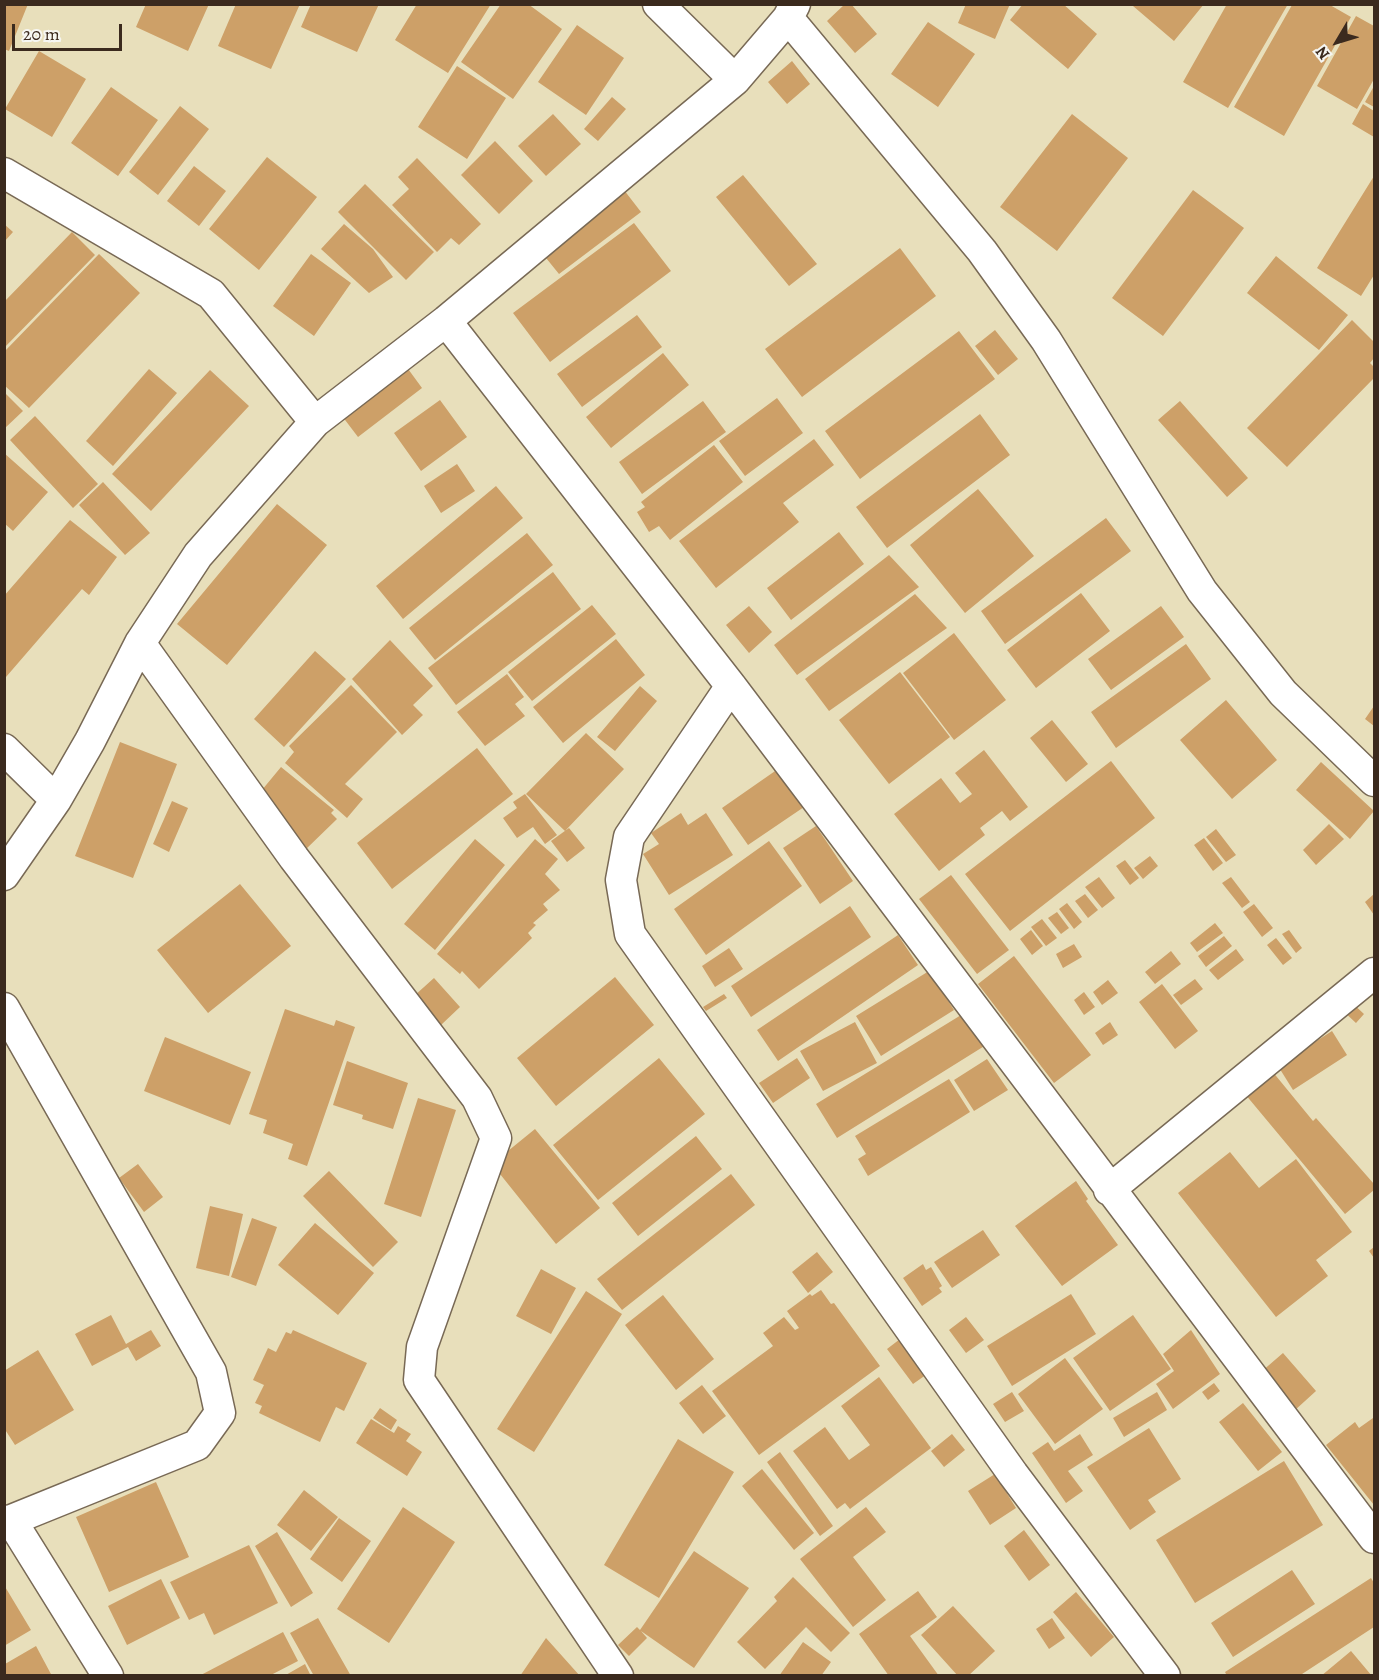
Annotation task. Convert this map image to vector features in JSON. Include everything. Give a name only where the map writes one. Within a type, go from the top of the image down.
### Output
[{"type":"street","points":[[658,4],[735,80]]},
{"type":"street","points":[[4,875],[56,800],[90,741],[140,643],[198,555],[315,422],[446,321],[735,80],[792,11],[988,260],[1046,340],[1202,591],[1282,693],[1374,781]]},
{"type":"street","points":[[4,173],[211,294],[315,422]]},
{"type":"street","points":[[446,321],[731,686],[1109,1190],[1374,1538]]},
{"type":"street","points":[[140,643],[294,858],[477,1098],[496,1138],[422,1347],[419,1380],[618,1676]]},
{"type":"street","points":[[731,686],[629,837],[621,880],[630,934],[1013,1474],[1165,1676]]},
{"type":"street","points":[[4,749],[56,800]]},
{"type":"street","points":[[1109,1190],[1374,973]]},
{"type":"street","points":[[4,1008],[211,1372],[220,1413],[197,1445],[8,1521],[108,1676]]},
{"type":"building","points":[[4,4],[28,4],[9,51],[4,49]]},
{"type":"building","points":[[146,4],[209,4],[188,51],[136,27]]},
{"type":"building","points":[[236,4],[300,4],[271,69],[218,46]]},
{"type":"building","points":[[311,4],[379,4],[357,52],[301,27]]},
{"type":"building","points":[[417,4],[491,4],[448,73],[395,40]]},
{"type":"building","points":[[501,4],[528,4],[562,29],[513,99],[461,62]]},
{"type":"building","points":[[845,4],[851,4],[877,34],[855,53],[827,21]]},
{"type":"building","points":[[966,4],[1010,4],[995,39],[958,23]]},
{"type":"building","points":[[1023,4],[1063,4],[1097,34],[1068,69],[1010,20]]},
{"type":"building","points":[[1135,4],[1204,4],[1174,41],[1133,6]]},
{"type":"building","points":[[1227,4],[1288,4],[1228,108],[1183,82]]},
{"type":"building","points":[[1292,5],[1330,5],[1351,17],[1284,136],[1234,107]]},
{"type":"building","points":[[1356,16],[1374,26],[1374,79],[1357,109],[1317,86]]},
{"type":"building","points":[[928,22],[975,54],[938,107],[891,74]]},
{"type":"building","points":[[577,25],[624,58],[586,115],[538,82]]},
{"type":"building","points":[[39,51],[86,79],[52,137],[5,109]]},
{"type":"building","points":[[792,61],[810,84],[787,104],[768,82]]},
{"type":"building","points":[[457,66],[506,98],[467,159],[418,127]]},
{"type":"building","points":[[1374,86],[1374,107],[1365,102]]},
{"type":"building","points":[[111,87],[158,120],[118,176],[71,143]]},
{"type":"building","points":[[612,97],[626,109],[598,141],[584,129]]},
{"type":"building","points":[[1363,104],[1374,111],[1374,137],[1352,124]]},
{"type":"building","points":[[180,106],[209,129],[158,195],[129,172]]},
{"type":"building","points":[[553,114],[581,144],[546,176],[518,146]]},
{"type":"building","points":[[1072,114],[1128,158],[1057,251],[1000,207]]},
{"type":"building","points":[[495,141],[533,181],[499,214],[461,175]]},
{"type":"building","points":[[267,157],[317,197],[259,270],[209,229]]},
{"type":"building","points":[[417,158],[481,224],[459,245],[451,238],[437,252],[392,205],[409,189],[398,177]]},
{"type":"building","points":[[194,166],[226,191],[199,226],[167,201]]},
{"type":"building","points":[[743,175],[817,264],[789,286],[716,197]]},
{"type":"building","points":[[1374,176],[1374,275],[1361,296],[1317,268]]},
{"type":"building","points":[[365,184],[434,252],[406,280],[338,212]]},
{"type":"building","points":[[624,190],[641,212],[559,274],[542,253]]},
{"type":"building","points":[[1193,190],[1244,228],[1163,336],[1112,298]]},
{"type":"building","points":[[634,223],[671,271],[550,362],[513,313]]},
{"type":"building","points":[[4,224],[13,232],[4,242]]},
{"type":"building","points":[[344,224],[373,249],[393,277],[369,293],[321,249]]},
{"type":"building","points":[[72,232],[95,255],[4,348],[4,302]]},
{"type":"building","points":[[900,248],[936,296],[802,397],[765,349]]},
{"type":"building","points":[[99,254],[140,293],[29,408],[4,385],[4,352]]},
{"type":"building","points":[[311,254],[351,283],[314,336],[273,306]]},
{"type":"building","points":[[1276,256],[1348,315],[1319,350],[1247,293]]},
{"type":"building","points":[[637,315],[662,347],[582,407],[557,374]]},
{"type":"building","points":[[1352,320],[1374,342],[1374,358],[1370,363],[1374,367],[1374,378],[1287,467],[1247,428]]},
{"type":"building","points":[[995,330],[1018,359],[998,375],[975,346]]},
{"type":"building","points":[[959,331],[995,379],[860,479],[825,431]]},
{"type":"building","points":[[663,353],[689,385],[611,448],[586,417]]},
{"type":"building","points":[[403,362],[422,388],[358,437],[339,412]]},
{"type":"building","points":[[149,369],[177,393],[113,466],[86,441]]},
{"type":"building","points":[[210,370],[249,406],[151,511],[112,474]]},
{"type":"building","points":[[4,392],[23,411],[4,429]]},
{"type":"building","points":[[777,398],[803,433],[745,476],[719,441]]},
{"type":"building","points":[[440,400],[467,437],[421,471],[394,433]]},
{"type":"building","points":[[703,401],[726,432],[642,494],[619,462]]},
{"type":"building","points":[[1180,401],[1248,478],[1227,497],[1158,420]]},
{"type":"building","points":[[980,414],[1010,455],[887,548],[856,507]]},
{"type":"building","points":[[35,416],[98,484],[73,508],[10,440]]},
{"type":"building","points":[[814,439],[834,465],[783,503],[799,522],[716,588],[679,541]]},
{"type":"building","points":[[714,445],[743,482],[670,540],[659,526],[649,532],[637,512],[645,507],[641,502]]},
{"type":"building","points":[[4,453],[48,492],[13,531],[4,523]]},
{"type":"building","points":[[457,464],[475,491],[441,513],[424,486]]},
{"type":"building","points":[[103,482],[150,533],[125,555],[79,505]]},
{"type":"building","points":[[496,486],[523,518],[403,619],[376,586]]},
{"type":"building","points":[[978,489],[1034,556],[965,613],[910,545]]},
{"type":"building","points":[[277,504],[327,545],[227,665],[177,624]]},
{"type":"building","points":[[1106,518],[1131,551],[1005,644],[981,611]]},
{"type":"building","points":[[70,520],[117,557],[89,595],[82,589],[6,677],[4,596]]},
{"type":"building","points":[[839,532],[864,564],[791,620],[767,588]]},
{"type":"building","points":[[527,533],[553,565],[435,660],[409,628]]},
{"type":"building","points":[[889,555],[919,587],[797,675],[774,645]]},
{"type":"building","points":[[553,572],[581,609],[456,705],[428,668]]},
{"type":"building","points":[[1081,593],[1110,631],[1036,688],[1007,650]]},
{"type":"building","points":[[915,594],[947,628],[829,711],[805,679]]},
{"type":"building","points":[[592,605],[616,634],[532,701],[508,672]]},
{"type":"building","points":[[749,606],[772,632],[749,653],[726,625]]},
{"type":"building","points":[[1161,606],[1184,637],[1111,690],[1088,659]]},
{"type":"building","points":[[954,633],[1006,700],[954,740],[903,673]]},
{"type":"building","points":[[616,639],[645,675],[563,743],[533,707]]},
{"type":"building","points":[[390,640],[433,686],[413,705],[423,715],[402,735],[352,679]]},
{"type":"building","points":[[1186,644],[1211,679],[1116,748],[1091,712]]},
{"type":"building","points":[[315,651],[346,679],[284,747],[254,719]]},
{"type":"building","points":[[900,672],[950,737],[889,784],[839,720]]},
{"type":"building","points":[[507,674],[524,697],[515,704],[525,716],[485,746],[457,712]]},
{"type":"building","points":[[351,685],[397,732],[345,784],[363,799],[347,818],[285,763],[294,752],[289,746]]},
{"type":"building","points":[[640,686],[657,701],[615,751],[597,737]]},
{"type":"building","points":[[1226,700],[1277,760],[1232,799],[1180,740]]},
{"type":"building","points":[[1374,706],[1374,726],[1365,719]]},
{"type":"building","points":[[1052,720],[1088,764],[1066,782],[1030,738]]},
{"type":"building","points":[[586,733],[624,769],[565,831],[526,794]]},
{"type":"building","points":[[120,742],[177,764],[133,878],[75,856]]},
{"type":"building","points":[[477,748],[513,794],[392,889],[357,843]]},
{"type":"building","points":[[984,750],[1028,807],[1010,821],[1002,811],[980,828],[985,835],[939,871],[894,814],[941,778],[960,803],[972,794],[955,773]]},
{"type":"building","points":[[1111,761],[1155,818],[1010,931],[965,874]]},
{"type":"building","points":[[1321,762],[1374,811],[1350,839],[1296,790]]},
{"type":"building","points":[[281,767],[334,810],[331,813],[337,819],[303,852],[257,796]]},
{"type":"building","points":[[778,769],[804,807],[748,845],[722,808]]},
{"type":"building","points":[[525,794],[557,835],[545,844],[533,827],[517,838],[503,818],[517,808],[513,802]]},
{"type":"building","points":[[172,801],[188,808],[169,852],[153,844]]},
{"type":"building","points":[[681,813],[688,825],[706,813],[733,855],[669,895],[643,854],[659,844],[651,833]]},
{"type":"building","points":[[1329,824],[1344,839],[1316,865],[1303,850]]},
{"type":"building","points":[[816,826],[853,881],[820,904],[783,848]]},
{"type":"building","points":[[569,828],[585,848],[567,862],[551,841]]},
{"type":"building","points":[[1216,829],[1236,855],[1226,862],[1206,837]]},
{"type":"building","points":[[1204,838],[1223,863],[1213,871],[1194,845]]},
{"type":"building","points":[[475,839],[505,865],[435,950],[404,924]]},
{"type":"building","points":[[535,839],[558,859],[545,874],[560,890],[543,904],[548,910],[533,923],[536,925],[528,933],[532,938],[479,989],[462,971],[460,974],[437,954]]},
{"type":"building","points":[[769,841],[802,886],[706,955],[674,909]]},
{"type":"building","points":[[1150,856],[1158,866],[1143,879],[1134,868]]},
{"type":"building","points":[[1125,860],[1139,878],[1130,885],[1116,866]]},
{"type":"building","points":[[951,875],[1009,950],[977,974],[919,899]]},
{"type":"building","points":[[1099,877],[1115,898],[1102,908],[1085,887]]},
{"type":"building","points":[[1231,877],[1250,902],[1242,908],[1222,883]]},
{"type":"building","points":[[240,884],[291,946],[208,1013],[157,950]]},
{"type":"building","points":[[1085,894],[1098,910],[1088,918],[1075,901]]},
{"type":"building","points":[[1374,894],[1374,915],[1365,902]]},
{"type":"building","points":[[1067,903],[1082,922],[1074,929],[1059,909]]},
{"type":"building","points":[[1254,904],[1273,928],[1262,937],[1243,912]]},
{"type":"building","points":[[850,906],[871,937],[751,1017],[731,986]]},
{"type":"building","points":[[1057,912],[1069,928],[1061,934],[1048,918]]},
{"type":"building","points":[[1042,919],[1057,938],[1046,946],[1031,927]]},
{"type":"building","points":[[1215,923],[1223,933],[1197,952],[1190,943]]},
{"type":"building","points":[[1031,930],[1043,946],[1032,955],[1020,939]]},
{"type":"building","points":[[1289,930],[1302,948],[1296,953],[1282,934]]},
{"type":"building","points":[[898,935],[918,965],[778,1061],[757,1030]]},
{"type":"building","points":[[1224,936],[1232,946],[1206,967],[1198,956]]},
{"type":"building","points":[[1276,938],[1292,958],[1283,965],[1267,945]]},
{"type":"building","points":[[1074,944],[1082,957],[1063,968],[1056,954]]},
{"type":"building","points":[[729,948],[743,969],[715,987],[702,966]]},
{"type":"building","points":[[1236,949],[1244,960],[1218,980],[1209,970]]},
{"type":"building","points":[[1171,951],[1181,964],[1155,984],[1145,972]]},
{"type":"building","points":[[1014,956],[1091,1055],[1054,1083],[978,984]]},
{"type":"building","points":[[929,971],[954,1010],[881,1056],[856,1016]]},
{"type":"building","points":[[615,977],[654,1025],[556,1106],[517,1058]]},
{"type":"building","points":[[434,978],[460,1007],[441,1025],[414,996]]},
{"type":"building","points":[[1195,979],[1203,989],[1181,1005],[1173,995]]},
{"type":"building","points":[[1108,980],[1118,993],[1102,1005],[1093,992]]},
{"type":"building","points":[[1162,984],[1198,1031],[1175,1049],[1139,1002]]},
{"type":"building","points":[[1084,992],[1095,1007],[1084,1015],[1074,1000]]},
{"type":"building","points":[[724,994],[727,998],[706,1011],[703,1007]]},
{"type":"building","points":[[1349,1000],[1364,1014],[1356,1023],[1341,1009]]},
{"type":"building","points":[[285,1009],[334,1026],[336,1020],[355,1027],[307,1166],[288,1159],[293,1144],[263,1133],[267,1120],[249,1114]]},
{"type":"building","points":[[966,1012],[986,1045],[837,1138],[816,1104]]},
{"type":"building","points":[[855,1022],[877,1063],[823,1091],[800,1051]]},
{"type":"building","points":[[1110,1022],[1118,1035],[1103,1045],[1095,1033]]},
{"type":"building","points":[[1332,1031],[1347,1055],[1293,1090],[1278,1066]]},
{"type":"building","points":[[165,1037],[251,1072],[230,1125],[144,1091]]},
{"type":"building","points":[[659,1058],[705,1114],[598,1200],[553,1145]]},
{"type":"building","points":[[797,1058],[810,1078],[773,1103],[759,1083]]},
{"type":"building","points":[[987,1059],[1008,1090],[974,1111],[954,1080]]},
{"type":"building","points":[[347,1061],[408,1083],[393,1129],[362,1119],[363,1115],[333,1105]]},
{"type":"building","points":[[1272,1071],[1313,1121],[1316,1118],[1374,1184],[1374,1190],[1345,1214],[1245,1094]]},
{"type":"building","points":[[949,1079],[970,1112],[868,1176],[858,1159],[866,1154],[855,1136]]},
{"type":"building","points":[[418,1098],[456,1110],[421,1217],[384,1204]]},
{"type":"building","points":[[535,1129],[600,1208],[556,1244],[492,1164]]},
{"type":"building","points":[[696,1136],[722,1169],[638,1236],[612,1203]]},
{"type":"building","points":[[1230,1152],[1259,1188],[1296,1159],[1352,1232],[1316,1260],[1328,1276],[1276,1317],[1178,1193]]},
{"type":"building","points":[[138,1164],[163,1197],[144,1212],[119,1178]]},
{"type":"building","points":[[329,1171],[398,1242],[373,1267],[303,1196]]},
{"type":"building","points":[[731,1174],[755,1205],[622,1310],[597,1279]]},
{"type":"building","points":[[1076,1181],[1088,1199],[1086,1201],[1118,1245],[1062,1286],[1015,1226]]},
{"type":"building","points":[[210,1206],[243,1214],[229,1276],[196,1268]]},
{"type":"building","points":[[252,1218],[277,1227],[256,1286],[231,1277]]},
{"type":"building","points":[[315,1223],[374,1273],[338,1315],[278,1265]]},
{"type":"building","points":[[983,1230],[1000,1255],[952,1288],[934,1262]]},
{"type":"building","points":[[1374,1247],[1374,1258],[1369,1251]]},
{"type":"building","points":[[817,1252],[833,1272],[808,1293],[792,1272]]},
{"type":"building","points":[[923,1264],[926,1270],[931,1267],[942,1286],[939,1288],[942,1292],[922,1306],[903,1278]]},
{"type":"building","points":[[541,1269],[576,1288],[551,1334],[516,1316]]},
{"type":"building","points":[[821,1290],[831,1304],[834,1303],[880,1366],[759,1455],[712,1391],[773,1346],[763,1333],[784,1317],[795,1330],[799,1328],[787,1311],[810,1294],[812,1296]]},
{"type":"building","points":[[586,1291],[622,1314],[534,1452],[497,1429]]},
{"type":"building","points":[[1071,1294],[1096,1334],[1012,1386],[987,1346]]},
{"type":"building","points":[[663,1295],[714,1359],[676,1390],[625,1325]]},
{"type":"building","points":[[111,1315],[126,1344],[151,1330],[161,1346],[136,1361],[128,1347],[92,1366],[75,1334]]},
{"type":"building","points":[[1133,1315],[1171,1369],[1110,1411],[1073,1358]]},
{"type":"building","points":[[966,1317],[984,1340],[966,1353],[949,1330]]},
{"type":"building","points":[[293,1330],[367,1363],[344,1411],[336,1407],[320,1442],[259,1413],[262,1406],[255,1403],[264,1385],[253,1380],[268,1348],[276,1352],[286,1332],[291,1334]]},
{"type":"building","points":[[1191,1330],[1220,1374],[1173,1409],[1156,1384],[1174,1371],[1163,1354]]},
{"type":"building","points":[[904,1336],[930,1372],[913,1384],[887,1349]]},
{"type":"building","points":[[38,1350],[74,1410],[15,1445],[4,1428],[4,1371]]},
{"type":"building","points":[[1283,1353],[1316,1391],[1294,1411],[1261,1372]]},
{"type":"building","points":[[1065,1358],[1103,1409],[1055,1444],[1018,1394]]},
{"type":"building","points":[[879,1377],[931,1448],[850,1509],[845,1503],[837,1509],[793,1451],[825,1427],[849,1460],[870,1445],[841,1406]]},
{"type":"building","points":[[1214,1383],[1220,1391],[1208,1400],[1202,1392]]},
{"type":"building","points":[[702,1385],[726,1416],[703,1434],[679,1403]]},
{"type":"building","points":[[1012,1392],[1024,1411],[1005,1422],[993,1404]]},
{"type":"building","points":[[1157,1392],[1167,1410],[1124,1437],[1113,1418]]},
{"type":"building","points":[[1243,1403],[1282,1452],[1258,1471],[1219,1422]]},
{"type":"building","points":[[380,1408],[397,1420],[391,1430],[373,1418]]},
{"type":"building","points":[[1373,1418],[1374,1505],[1326,1445],[1355,1422],[1359,1428]]},
{"type":"building","points":[[371,1419],[394,1433],[398,1426],[411,1434],[406,1441],[422,1452],[407,1476],[356,1443]]},
{"type":"building","points":[[1149,1428],[1181,1479],[1148,1500],[1156,1512],[1130,1530],[1087,1467]]},
{"type":"building","points":[[952,1434],[965,1450],[944,1467],[931,1451]]},
{"type":"building","points":[[1080,1434],[1093,1455],[1068,1471],[1083,1491],[1066,1503],[1032,1453],[1048,1442],[1054,1451]]},
{"type":"building","points":[[678,1439],[734,1472],[659,1598],[604,1565]]},
{"type":"building","points":[[780,1452],[833,1526],[820,1536],[767,1462]]},
{"type":"building","points":[[1284,1461],[1323,1525],[1195,1603],[1156,1540]]},
{"type":"building","points":[[762,1469],[814,1533],[794,1550],[742,1486]]},
{"type":"building","points":[[995,1474],[1016,1508],[990,1525],[968,1491]]},
{"type":"building","points":[[156,1482],[189,1557],[109,1592],[76,1517]]},
{"type":"building","points":[[304,1490],[338,1517],[311,1551],[277,1525]]},
{"type":"building","points":[[403,1507],[455,1542],[389,1643],[337,1609]]},
{"type":"building","points":[[866,1507],[886,1532],[853,1557],[886,1600],[853,1627],[800,1559]]},
{"type":"building","points":[[339,1518],[371,1541],[342,1582],[310,1559]]},
{"type":"building","points":[[1024,1530],[1050,1565],[1029,1581],[1004,1546]]},
{"type":"building","points":[[277,1532],[313,1593],[291,1607],[255,1546]]},
{"type":"building","points":[[249,1545],[278,1603],[214,1635],[204,1613],[189,1620],[170,1582]]},
{"type":"building","points":[[694,1551],[749,1588],[694,1668],[641,1631],[647,1638],[629,1656],[618,1645],[637,1627],[640,1630]]},
{"type":"building","points":[[1292,1570],[1315,1604],[1233,1657],[1211,1623]]},
{"type":"building","points":[[793,1577],[850,1633],[831,1652],[806,1627],[765,1669],[737,1642],[777,1601],[774,1597]]},
{"type":"building","points":[[1371,1578],[1374,1583],[1374,1627],[1299,1676],[1227,1676],[1225,1672]]},
{"type":"building","points":[[161,1579],[180,1618],[127,1645],[108,1606]]},
{"type":"building","points":[[4,1585],[31,1630],[4,1646]]},
{"type":"building","points":[[918,1591],[937,1617],[910,1636],[939,1676],[889,1676],[859,1634]]},
{"type":"building","points":[[1076,1592],[1114,1637],[1091,1657],[1053,1612]]},
{"type":"building","points":[[953,1606],[995,1651],[968,1676],[958,1676],[921,1635]]},
{"type":"building","points":[[318,1618],[351,1676],[314,1676],[290,1633]]},
{"type":"building","points":[[1052,1618],[1065,1638],[1049,1649],[1036,1629]]},
{"type":"building","points":[[283,1632],[298,1661],[269,1676],[199,1676]]},
{"type":"building","points":[[546,1638],[580,1676],[520,1676]]},
{"type":"building","points":[[803,1642],[831,1662],[821,1676],[779,1676]]},
{"type":"building","points":[[36,1646],[52,1676],[5,1676],[5,1664]]},
{"type":"building","points":[[1351,1651],[1372,1676],[1321,1676]]},
{"type":"building","points":[[305,1664],[311,1676],[284,1676]]}]
